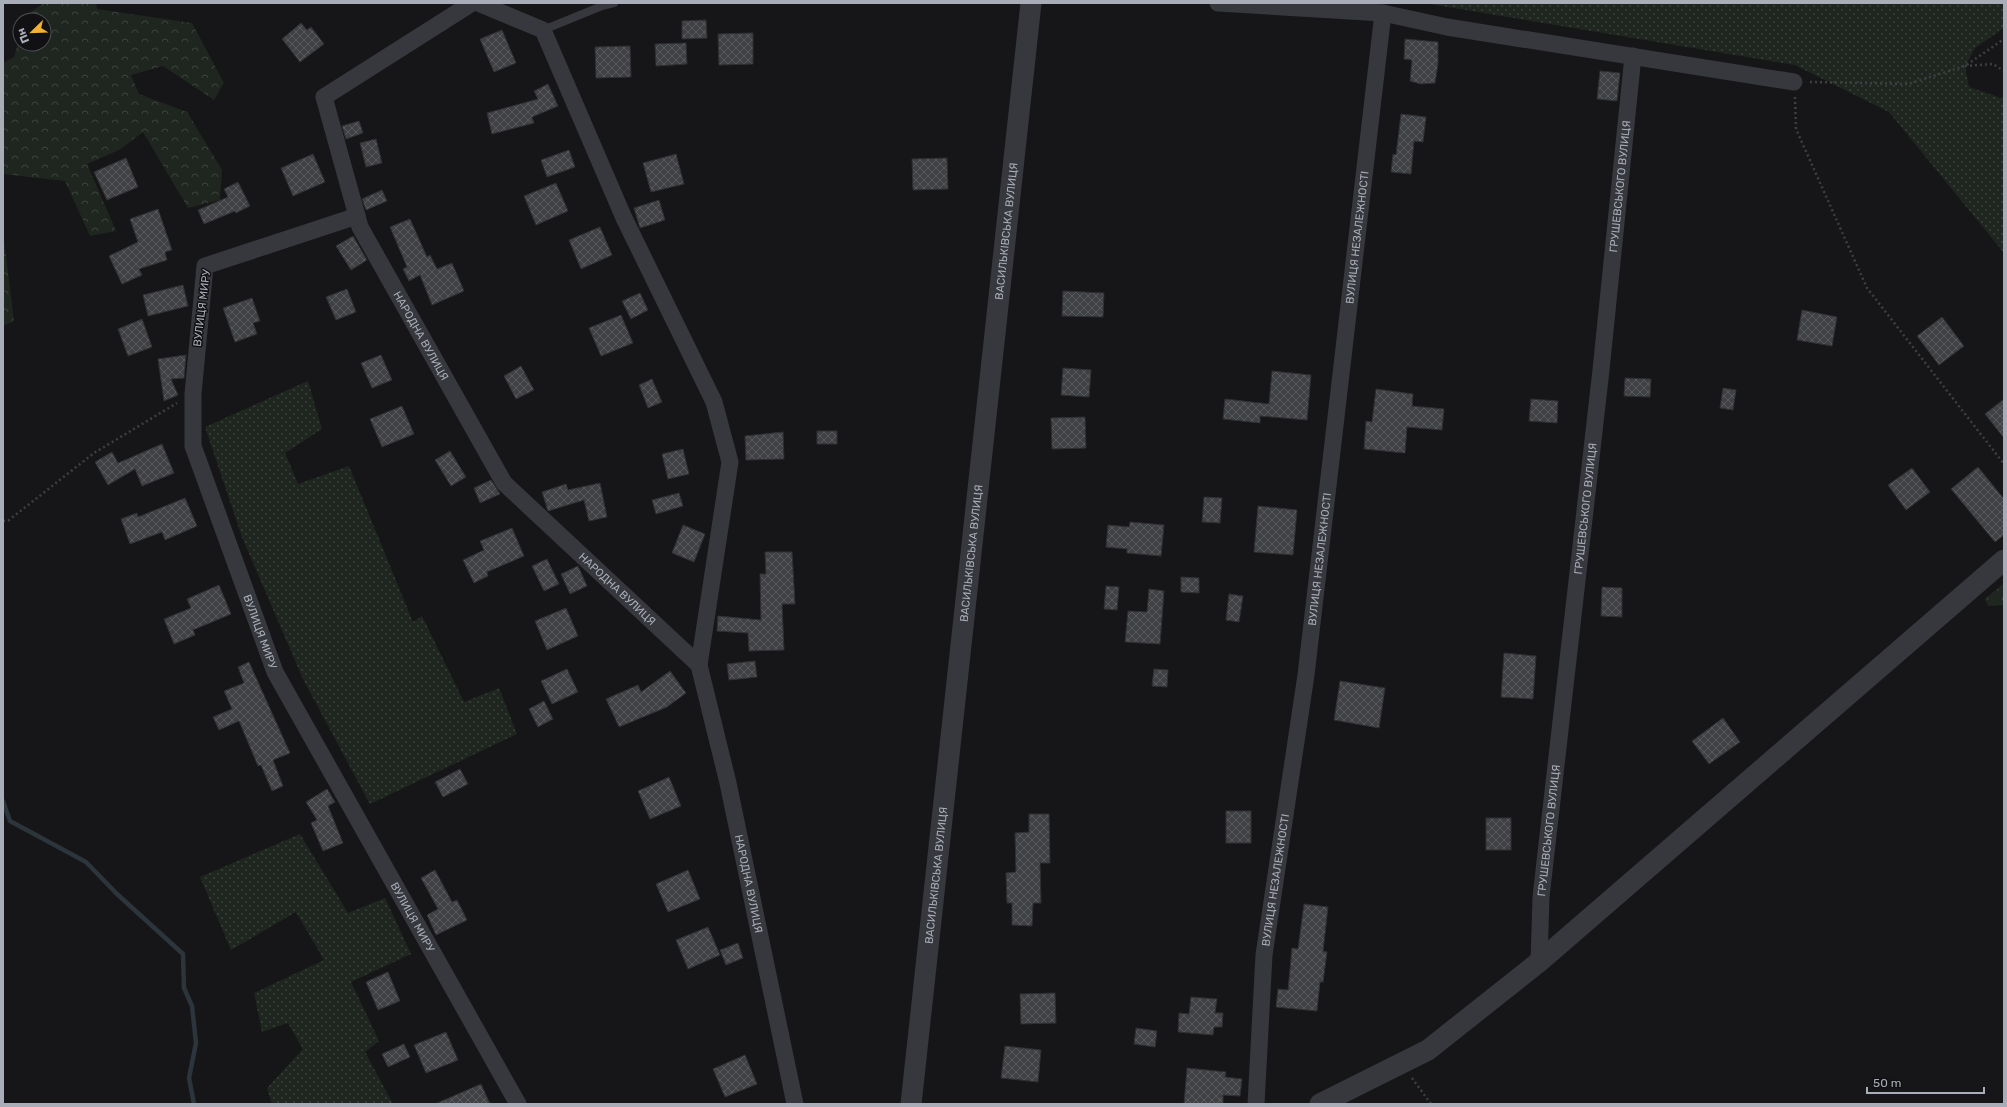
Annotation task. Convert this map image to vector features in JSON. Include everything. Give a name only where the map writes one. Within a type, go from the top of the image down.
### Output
[{"type":"street","name":"НАРОДНА ВУЛИЦЯ","points":[[472,3],[324,97],[360,227],[504,484],[699,665]]},
{"type":"street","points":[[478,3],[543,30]]},
{"type":"street","name":"ВАСИЛЬКІВСЬКА ВУЛИЦЯ","points":[[911,1104],[1031,3]]},
{"type":"street","points":[[1218,3],[1383,13],[1447,27],[1794,82]]},
{"type":"street","name":"ВУЛИЦЯ НЕЗАЛЕЖНОСТІ","points":[[1256,1104],[1264,955],[1306,674],[1383,13]]},
{"type":"street","name":"НАРОДНА ВУЛИЦЯ","points":[[543,30],[624,218],[714,402],[730,462],[699,665],[728,783],[795,1104]]},
{"type":"street","name":"ГРУШЕВСЬКОГО ВУЛИЦЯ","points":[[1539,962],[1541,897],[1601,370],[1634,56]]},
{"type":"street","name":"ВУЛИЦЯ МИРУ","points":[[357,216],[205,266],[193,394],[193,446],[275,672],[518,1104]]},
{"type":"street","points":[[1320,1104],[1428,1050],[1539,962],[2004,560]]},
{"type":"lane","points":[[543,30],[602,6],[614,3]]},
{"type":"path","points":[[1965,66],[2004,39]]},
{"type":"path","points":[[2004,71],[1993,64],[1965,66],[1908,84],[1794,82],[1796,129],[1867,288],[2004,464]]},
{"type":"path","points":[[3,521],[9,520],[94,453],[193,394]]},
{"type":"path","points":[[1401,1063],[1431,1104]]},
{"type":"green space","points":[[44,3],[96,3],[97,9],[192,23],[224,83],[214,100],[163,66],[131,75],[139,94],[187,112],[222,170],[220,200],[188,208],[143,132],[119,150],[87,164],[116,231],[90,236],[65,181],[3,174],[3,63],[14,57],[15,52],[52,52],[52,12],[30,12]]},
{"type":"green space","points":[[1424,3],[2004,3],[2004,28],[1975,48],[1965,66],[1969,87],[2004,99],[2004,253],[1889,112],[1795,65]]},
{"type":"green space","points":[[3,231],[14,321],[3,326]]},
{"type":"green space","points":[[308,381],[322,429],[285,453],[298,484],[349,466],[413,622],[422,616],[464,702],[499,688],[517,734],[370,804],[303,679],[242,537],[205,427]]},
{"type":"green space","points":[[2004,583],[2004,605],[1988,606],[1985,599]]},
{"type":"green space","points":[[300,834],[348,913],[385,898],[411,954],[351,982],[379,1041],[365,1052],[393,1104],[272,1104],[267,1088],[303,1049],[288,1023],[262,1032],[254,993],[324,960],[296,912],[231,950],[200,877]]},
{"type":"building","points":[[706,20],[707,38],[682,39],[682,21]]},
{"type":"building","points":[[301,23],[307,30],[311,27],[324,44],[300,62],[282,39]]},
{"type":"building","points":[[502,30],[516,63],[494,72],[480,39]]},
{"type":"building","points":[[753,33],[753,64],[719,65],[718,34]]},
{"type":"building","points":[[1405,39],[1438,42],[1438,64],[1435,83],[1421,84],[1410,81],[1412,60],[1404,59]]},
{"type":"building","points":[[686,43],[687,64],[656,66],[655,44]]},
{"type":"building","points":[[630,46],[631,77],[596,78],[595,47]]},
{"type":"building","points":[[1600,71],[1620,73],[1617,101],[1597,99]]},
{"type":"building","points":[[548,84],[558,106],[532,117],[534,123],[492,134],[487,113],[538,99],[534,91]]},
{"type":"building","points":[[1401,114],[1426,117],[1423,142],[1414,141],[1411,174],[1391,172],[1393,154],[1396,155]]},
{"type":"building","points":[[359,121],[363,133],[346,139],[342,126]]},
{"type":"building","points":[[376,139],[382,163],[366,167],[360,143]]},
{"type":"building","points":[[569,150],[575,167],[547,177],[541,160]]},
{"type":"building","points":[[313,154],[325,182],[293,196],[281,168]]},
{"type":"building","points":[[676,154],[684,184],[651,192],[643,163]]},
{"type":"building","points":[[126,158],[138,187],[107,200],[94,172]]},
{"type":"building","points":[[947,158],[948,189],[913,190],[912,159]]},
{"type":"building","points":[[238,182],[250,206],[236,213],[235,211],[204,224],[198,210],[228,197],[224,189]]},
{"type":"building","points":[[556,183],[568,211],[536,225],[524,196]]},
{"type":"building","points":[[382,190],[387,201],[366,210],[362,199]]},
{"type":"building","points":[[659,200],[665,220],[640,228],[634,208]]},
{"type":"building","points":[[158,209],[172,250],[165,252],[167,260],[139,269],[142,275],[122,284],[109,256],[138,242],[130,219]]},
{"type":"building","points":[[410,219],[427,257],[430,255],[437,269],[452,263],[464,291],[432,305],[420,275],[409,281],[403,269],[407,267],[390,227]]},
{"type":"building","points":[[600,227],[612,255],[581,269],[569,240]]},
{"type":"building","points":[[353,236],[367,260],[351,270],[336,246]]},
{"type":"building","points":[[183,285],[188,306],[148,316],[143,295]]},
{"type":"building","points":[[347,289],[356,312],[336,320],[326,297]]},
{"type":"building","points":[[1063,291],[1104,293],[1103,317],[1062,316]]},
{"type":"building","points":[[640,293],[648,310],[631,319],[622,301]]},
{"type":"building","points":[[252,298],[260,321],[253,323],[257,334],[235,342],[223,308]]},
{"type":"building","points":[[1802,310],[1837,317],[1832,346],[1797,340]]},
{"type":"building","points":[[621,315],[633,343],[601,356],[589,328]]},
{"type":"building","points":[[1942,317],[1964,346],[1939,365],[1917,336]]},
{"type":"building","points":[[142,319],[152,347],[128,356],[118,329]]},
{"type":"building","points":[[186,355],[184,378],[171,379],[178,395],[164,401],[158,359]]},
{"type":"building","points":[[381,355],[392,380],[372,388],[361,363]]},
{"type":"building","points":[[521,366],[534,390],[516,399],[504,376]]},
{"type":"building","points":[[1063,368],[1091,370],[1089,397],[1061,395]]},
{"type":"building","points":[[1272,371],[1311,375],[1307,420],[1260,416],[1260,423],[1223,419],[1225,399],[1269,404]]},
{"type":"building","points":[[1625,378],[1651,379],[1650,397],[1624,396]]},
{"type":"building","points":[[652,379],[662,402],[648,408],[639,385]]},
{"type":"building","points":[[1723,388],[1736,390],[1733,410],[1720,408]]},
{"type":"building","points":[[1376,389],[1413,394],[1412,406],[1444,409],[1442,430],[1407,427],[1405,453],[1364,449],[1366,421],[1372,422]]},
{"type":"building","points":[[1531,399],[1558,401],[1557,423],[1529,421]]},
{"type":"building","points":[[2004,399],[2004,438],[1985,414]]},
{"type":"building","points":[[402,406],[414,434],[382,447],[370,419]]},
{"type":"building","points":[[1085,417],[1086,448],[1052,449],[1051,418]]},
{"type":"building","points":[[817,431],[837,431],[837,444],[817,444]]},
{"type":"building","points":[[783,432],[784,459],[746,460],[745,436]]},
{"type":"building","points":[[162,444],[174,473],[142,486],[135,469],[108,485],[95,462],[112,452],[118,463]]},
{"type":"building","points":[[683,449],[689,474],[668,479],[662,454]]},
{"type":"building","points":[[450,451],[466,477],[451,486],[435,460]]},
{"type":"building","points":[[1978,467],[2004,499],[2004,535],[1995,542],[1951,489]]},
{"type":"building","points":[[1912,468],[1930,492],[1906,510],[1888,485]]},
{"type":"building","points":[[491,480],[500,494],[480,503],[474,488]]},
{"type":"building","points":[[600,483],[607,517],[589,521],[584,500],[548,511],[542,492],[566,484],[568,490]]},
{"type":"building","points":[[679,493],[683,506],[656,514],[652,500]]},
{"type":"building","points":[[1204,497],[1222,498],[1220,523],[1202,522]]},
{"type":"building","points":[[185,498],[197,526],[165,540],[162,532],[130,544],[121,519],[137,513],[138,517]]},
{"type":"building","points":[[1258,506],[1297,510],[1293,555],[1254,552]]},
{"type":"building","points":[[1130,522],[1164,525],[1161,556],[1127,553],[1127,549],[1106,547],[1108,525],[1129,527]]},
{"type":"building","points":[[683,525],[705,534],[694,562],[672,553]]},
{"type":"building","points":[[512,528],[524,556],[487,572],[488,576],[474,583],[463,560],[484,550],[480,541]]},
{"type":"building","points":[[765,552],[792,552],[795,604],[782,604],[784,650],[749,651],[748,633],[717,631],[718,616],[761,620],[760,574],[766,574]]},
{"type":"building","points":[[547,559],[559,584],[544,591],[532,566]]},
{"type":"building","points":[[578,566],[587,586],[570,594],[561,574]]},
{"type":"building","points":[[1181,577],[1199,578],[1199,593],[1181,592]]},
{"type":"building","points":[[219,585],[231,614],[193,630],[195,635],[174,644],[164,619],[191,608],[187,599]]},
{"type":"building","points":[[1106,586],[1119,587],[1117,610],[1104,609]]},
{"type":"building","points":[[1602,587],[1622,588],[1622,617],[1601,616]]},
{"type":"building","points":[[1149,589],[1164,591],[1160,644],[1125,642],[1128,611],[1147,612]]},
{"type":"building","points":[[1229,594],[1243,596],[1239,622],[1226,620]]},
{"type":"building","points":[[566,608],[578,636],[547,650],[535,621]]},
{"type":"building","points":[[1504,653],[1536,656],[1533,699],[1501,697]]},
{"type":"building","points":[[755,661],[757,677],[729,680],[727,664]]},
{"type":"building","points":[[249,662],[290,753],[273,760],[283,786],[272,791],[261,765],[258,766],[239,721],[219,730],[213,717],[232,709],[224,691],[244,683],[238,667]]},
{"type":"building","points":[[567,669],[578,692],[552,704],[541,681]]},
{"type":"building","points":[[1154,669],[1168,670],[1167,687],[1152,686]]},
{"type":"building","points":[[670,671],[686,693],[667,707],[619,727],[606,699],[638,685],[641,692]]},
{"type":"building","points":[[1340,681],[1385,688],[1379,728],[1334,720]]},
{"type":"building","points":[[544,701],[553,719],[538,727],[529,709]]},
{"type":"building","points":[[1723,718],[1740,742],[1709,764],[1692,741]]},
{"type":"building","points":[[460,769],[468,784],[443,797],[435,782]]},
{"type":"building","points":[[669,777],[681,806],[650,819],[638,791]]},
{"type":"building","points":[[327,789],[335,802],[328,806],[343,843],[323,851],[311,823],[317,820],[306,802]]},
{"type":"building","points":[[1226,811],[1251,811],[1251,843],[1226,843]]},
{"type":"building","points":[[1029,814],[1049,814],[1050,863],[1040,863],[1041,903],[1033,903],[1032,926],[1012,925],[1012,903],[1007,903],[1006,873],[1016,872],[1015,833],[1029,832]]},
{"type":"building","points":[[1486,818],[1511,818],[1511,850],[1486,850]]},
{"type":"building","points":[[435,870],[452,902],[457,900],[467,920],[436,935],[427,915],[438,909],[421,878]]},
{"type":"building","points":[[688,870],[700,899],[668,912],[656,884]]},
{"type":"building","points":[[1304,904],[1328,907],[1323,951],[1327,952],[1323,982],[1320,982],[1317,1011],[1276,1007],[1278,989],[1288,990],[1292,948],[1298,949]]},
{"type":"building","points":[[708,927],[720,955],[688,969],[676,940]]},
{"type":"building","points":[[738,943],[743,958],[726,965],[720,950]]},
{"type":"building","points":[[388,972],[400,1001],[378,1010],[366,982]]},
{"type":"building","points":[[1055,993],[1056,1023],[1021,1024],[1020,994]]},
{"type":"building","points":[[1191,997],[1217,999],[1215,1013],[1223,1013],[1222,1027],[1214,1027],[1213,1035],[1178,1032],[1179,1013],[1189,1014]]},
{"type":"building","points":[[1136,1028],[1157,1031],[1155,1047],[1134,1044]]},
{"type":"building","points":[[446,1032],[458,1060],[426,1073],[414,1045]]},
{"type":"building","points":[[404,1044],[410,1057],[388,1067],[382,1054]]},
{"type":"building","points":[[1005,1046],[1041,1050],[1038,1082],[1001,1078]]},
{"type":"building","points":[[745,1055],[757,1084],[725,1097],[713,1069]]},
{"type":"building","points":[[1187,1068],[1226,1072],[1225,1077],[1242,1079],[1240,1096],[1223,1095],[1223,1104],[1184,1104]]},
{"type":"building","points":[[481,1084],[490,1104],[435,1104]]},
{"type":"waterway","points":[[3,801],[10,821],[86,862],[117,894],[183,954],[184,988],[192,1006],[196,1043],[189,1078],[194,1104]]}]
